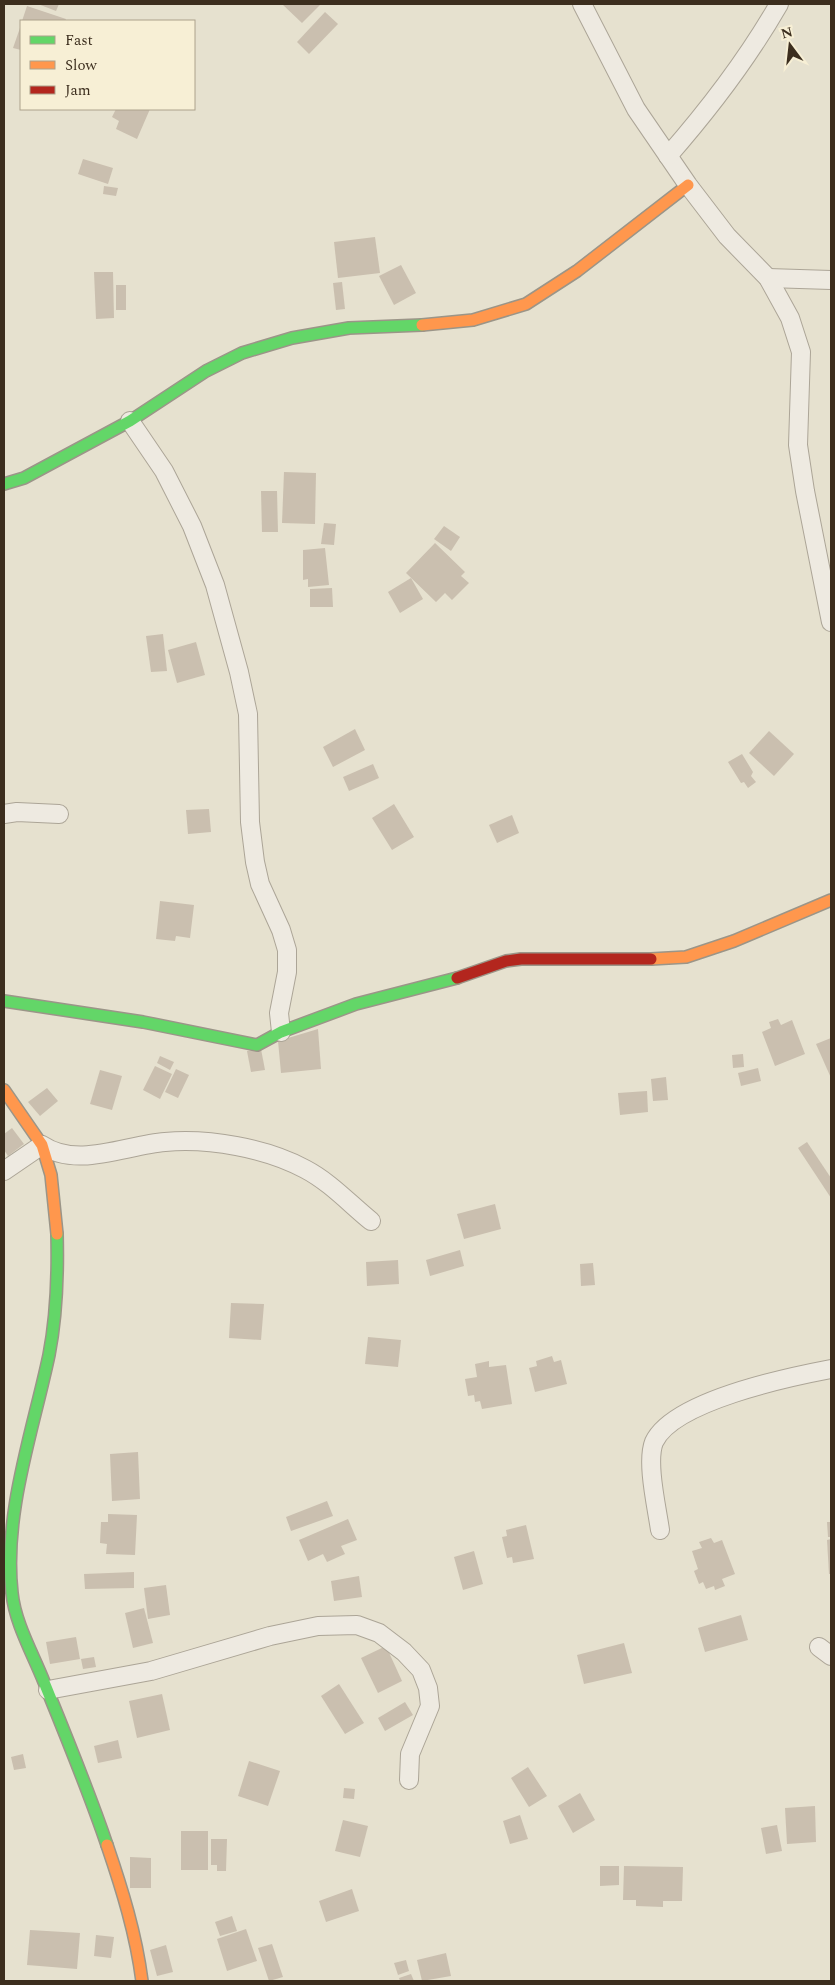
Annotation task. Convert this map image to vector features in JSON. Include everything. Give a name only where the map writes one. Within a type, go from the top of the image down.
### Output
[{"type":"street","points":[[582,4],[636,109],[688,185],[727,236],[768,278],[790,318],[801,352],[798,445],[805,491],[831,622]]},
{"type":"street","points":[[668,156],[703,116],[760,36],[779,4]]},
{"type":"street","points":[[4,484],[24,478],[130,421],[206,371],[242,353],[292,338],[349,328],[417,326],[473,320],[526,304],[577,271],[688,185]]},
{"type":"street","points":[[768,278],[831,280]]},
{"type":"street","points":[[130,421],[164,471],[192,526],[215,584],[239,672],[248,714],[250,822],[254,862],[260,884],[281,930],[287,950],[287,972],[279,1013],[281,1032]]},
{"type":"street","points":[[4,814],[16,812],[59,814]]},
{"type":"street","points":[[4,1001],[143,1022],[257,1045],[281,1032],[356,1004],[443,983],[506,961],[521,959],[648,960],[686,957],[734,941],[831,900]]},
{"type":"street","points":[[4,1090],[42,1145],[52,1176],[57,1232],[58,1293],[49,1354],[23,1466],[12,1538],[8,1595],[88,1790],[125,1897],[139,1957],[142,1981]]},
{"type":"street","points":[[42,1145],[62,1155],[108,1152],[166,1142],[206,1142],[241,1147],[305,1169],[326,1183],[371,1221]]},
{"type":"street","points":[[4,1171],[42,1145]]},
{"type":"street","points":[[660,1530],[651,1462],[654,1442],[670,1424],[698,1407],[764,1383],[831,1369]]},
{"type":"street","points":[[48,1690],[150,1671],[270,1636],[318,1626],[357,1626],[379,1633],[404,1652],[421,1670],[428,1688],[430,1706],[410,1754],[409,1780]]},
{"type":"building","points":[[38,4],[59,4],[56,11]]},
{"type":"building","points":[[282,4],[321,4],[302,23]]},
{"type":"building","points":[[27,6],[66,19],[66,20],[22,20]]},
{"type":"building","points":[[325,12],[338,24],[309,54],[297,42]]},
{"type":"building","points":[[20,28],[20,50],[13,48]]},
{"type":"building","points":[[116,110],[150,110],[137,139],[116,129],[119,121],[112,117]]},
{"type":"building","points":[[83,159],[113,168],[108,184],[78,174]]},
{"type":"building","points":[[104,186],[118,188],[116,196],[103,194]]},
{"type":"building","points":[[375,237],[380,273],[338,278],[334,242]]},
{"type":"building","points":[[401,265],[416,293],[394,305],[379,276]]},
{"type":"building","points":[[94,272],[113,272],[114,318],[96,319]]},
{"type":"building","points":[[342,282],[345,309],[336,310],[333,283]]},
{"type":"building","points":[[116,285],[126,285],[126,310],[116,310]]},
{"type":"building","points":[[284,472],[316,473],[315,524],[282,523]]},
{"type":"building","points":[[261,491],[277,491],[278,532],[262,532]]},
{"type":"building","points":[[324,523],[336,524],[334,545],[321,544]]},
{"type":"building","points":[[444,526],[460,537],[451,551],[434,539]]},
{"type":"building","points":[[435,543],[465,572],[461,576],[469,583],[452,600],[445,593],[436,602],[406,573]]},
{"type":"building","points":[[325,548],[329,585],[308,587],[308,579],[303,580],[303,550]]},
{"type":"building","points":[[411,578],[423,599],[400,613],[388,592]]},
{"type":"building","points":[[332,588],[333,607],[310,607],[310,589]]},
{"type":"building","points":[[163,634],[167,671],[151,672],[146,636]]},
{"type":"building","points":[[196,642],[205,675],[177,683],[168,650]]},
{"type":"building","points":[[355,729],[365,750],[333,767],[323,747]]},
{"type":"building","points":[[769,731],[794,754],[774,776],[749,753]]},
{"type":"building","points":[[742,754],[753,772],[751,776],[756,782],[748,788],[744,782],[741,783],[728,762]]},
{"type":"building","points":[[373,764],[379,778],[349,791],[343,777]]},
{"type":"building","points":[[394,804],[414,837],[392,850],[372,818]]},
{"type":"building","points":[[209,809],[211,832],[188,834],[186,810]]},
{"type":"building","points":[[512,815],[519,833],[497,843],[489,825]]},
{"type":"building","points":[[160,901],[194,905],[190,938],[176,936],[175,941],[156,939]]},
{"type":"building","points":[[778,1019],[781,1025],[792,1020],[805,1054],[775,1066],[762,1032],[771,1028],[769,1022]]},
{"type":"building","points":[[318,1029],[321,1069],[281,1073],[278,1041]]},
{"type":"building","points":[[831,1038],[831,1078],[816,1044]]},
{"type":"building","points":[[261,1049],[265,1070],[251,1072],[247,1051]]},
{"type":"building","points":[[743,1054],[744,1067],[733,1068],[732,1055]]},
{"type":"building","points":[[160,1056],[174,1062],[170,1070],[157,1063]]},
{"type":"building","points":[[155,1066],[172,1074],[160,1099],[143,1090]]},
{"type":"building","points":[[758,1068],[761,1081],[741,1086],[738,1073]]},
{"type":"building","points":[[176,1069],[189,1075],[178,1098],[165,1092]]},
{"type":"building","points":[[100,1070],[122,1076],[112,1110],[90,1104]]},
{"type":"building","points":[[666,1077],[668,1100],[653,1101],[651,1079]]},
{"type":"building","points":[[47,1088],[58,1101],[40,1116],[28,1102]]},
{"type":"building","points":[[647,1091],[648,1112],[620,1115],[618,1093]]},
{"type":"building","points":[[12,1128],[24,1144],[8,1156],[4,1150],[4,1134]]},
{"type":"building","points":[[807,1142],[831,1178],[831,1198],[798,1148]]},
{"type":"building","points":[[495,1204],[501,1229],[464,1239],[457,1214]]},
{"type":"building","points":[[460,1250],[464,1266],[430,1276],[426,1260]]},
{"type":"building","points":[[398,1260],[399,1284],[367,1286],[366,1262]]},
{"type":"building","points":[[593,1263],[595,1285],[581,1286],[580,1264]]},
{"type":"building","points":[[231,1303],[264,1304],[261,1340],[229,1338]]},
{"type":"building","points":[[368,1337],[401,1340],[398,1367],[365,1364]]},
{"type":"building","points":[[552,1356],[554,1362],[561,1360],[567,1384],[535,1392],[529,1368],[537,1366],[536,1361]]},
{"type":"building","points":[[489,1361],[489,1367],[506,1365],[512,1404],[482,1409],[480,1401],[475,1402],[474,1395],[468,1396],[465,1379],[477,1377],[475,1364]]},
{"type":"building","points":[[138,1452],[140,1499],[112,1501],[110,1454]]},
{"type":"building","points":[[327,1501],[333,1516],[291,1531],[286,1517]]},
{"type":"building","points":[[108,1514],[137,1515],[135,1555],[106,1554],[107,1544],[100,1543],[101,1522],[108,1522]]},
{"type":"building","points":[[348,1519],[357,1540],[341,1546],[345,1554],[327,1562],[323,1554],[308,1561],[299,1540]]},
{"type":"building","points":[[827,1522],[831,1522],[831,1537],[828,1537]]},
{"type":"building","points":[[526,1525],[534,1559],[513,1563],[512,1557],[507,1558],[502,1537],[507,1536],[506,1530]]},
{"type":"building","points":[[711,1538],[714,1543],[722,1540],[735,1574],[722,1579],[725,1586],[715,1590],[714,1586],[706,1589],[703,1582],[699,1584],[694,1571],[698,1569],[692,1551],[702,1548],[699,1542]]},
{"type":"building","points":[[831,1539],[831,1574],[829,1574],[827,1540]]},
{"type":"building","points":[[474,1551],[483,1584],[463,1590],[454,1557]]},
{"type":"building","points":[[134,1572],[134,1588],[85,1589],[84,1574]]},
{"type":"building","points":[[359,1576],[362,1597],[334,1601],[331,1581]]},
{"type":"building","points":[[166,1585],[170,1615],[148,1619],[144,1588]]},
{"type":"building","points":[[144,1608],[153,1643],[133,1648],[125,1613]]},
{"type":"building","points":[[741,1615],[748,1640],[705,1652],[698,1628]]},
{"type":"building","points":[[76,1637],[80,1659],[50,1664],[46,1642]]},
{"type":"building","points":[[624,1643],[632,1673],[584,1684],[577,1655]]},
{"type":"building","points":[[386,1646],[402,1681],[378,1693],[361,1658]]},
{"type":"building","points":[[94,1657],[96,1667],[83,1669],[81,1659]]},
{"type":"building","points":[[339,1684],[364,1723],[345,1734],[321,1696]]},
{"type":"building","points":[[162,1694],[170,1730],[137,1738],[129,1701]]},
{"type":"building","points":[[405,1702],[413,1715],[385,1731],[378,1718]]},
{"type":"building","points":[[118,1740],[122,1758],[98,1763],[94,1746]]},
{"type":"building","points":[[23,1754],[26,1768],[14,1770],[11,1757]]},
{"type":"building","points":[[249,1761],[280,1771],[268,1806],[238,1796]]},
{"type":"building","points":[[528,1767],[547,1796],[529,1807],[511,1778]]},
{"type":"building","points":[[344,1788],[355,1789],[354,1799],[343,1798]]},
{"type":"building","points":[[580,1793],[595,1820],[573,1833],[558,1806]]},
{"type":"building","points":[[815,1806],[816,1842],[787,1844],[785,1808]]},
{"type":"building","points":[[520,1815],[528,1839],[510,1844],[503,1821]]},
{"type":"building","points":[[343,1820],[368,1826],[360,1857],[335,1851]]},
{"type":"building","points":[[777,1825],[782,1851],[766,1854],[761,1828]]},
{"type":"building","points":[[181,1831],[208,1831],[208,1870],[181,1870]]},
{"type":"building","points":[[211,1839],[227,1839],[226,1871],[217,1871],[217,1865],[211,1865]]},
{"type":"building","points":[[130,1857],[151,1858],[151,1888],[130,1888]]},
{"type":"building","points":[[600,1866],[619,1866],[619,1885],[600,1886]]},
{"type":"building","points":[[624,1866],[683,1867],[682,1901],[663,1901],[663,1907],[636,1906],[636,1900],[623,1900]]},
{"type":"building","points":[[352,1889],[359,1911],[326,1922],[319,1901]]},
{"type":"building","points":[[232,1916],[237,1931],[220,1936],[215,1922]]},
{"type":"building","points":[[246,1929],[257,1961],[227,1971],[217,1939]]},
{"type":"building","points":[[30,1930],[80,1933],[77,1969],[27,1965]]},
{"type":"building","points":[[96,1935],[114,1937],[111,1958],[94,1956]]},
{"type":"building","points":[[272,1944],[283,1977],[269,1981],[258,1948]]},
{"type":"building","points":[[166,1945],[173,1972],[157,1976],[150,1950]]},
{"type":"building","points":[[446,1953],[451,1976],[422,1981],[417,1960]]},
{"type":"building","points":[[406,1960],[409,1971],[398,1975],[394,1963]]},
{"type":"building","points":[[411,1974],[414,1981],[400,1981],[399,1978]]},
{"type":"traffic: fast","points":[[4,484],[24,478],[130,421],[206,371],[242,353],[292,338],[349,328],[422,325]]},
{"type":"traffic: fast","points":[[4,1001],[143,1022],[257,1045],[281,1032],[356,1004],[457,978]]},
{"type":"traffic: fast","points":[[57,1234],[54,1325],[16,1503],[10,1563],[12,1593],[21,1627],[77,1763],[107,1845]]},
{"type":"traffic: slow","points":[[422,325],[473,320],[526,304],[577,271],[688,185]]},
{"type":"traffic: slow","points":[[651,959],[686,957],[734,941],[831,900]]},
{"type":"traffic: slow","points":[[4,1090],[42,1145],[51,1175],[57,1234]]},
{"type":"traffic: slow","points":[[107,1845],[128,1912],[142,1981]]},
{"type":"traffic: jam","points":[[457,978],[506,961],[521,959],[651,959]]}]
